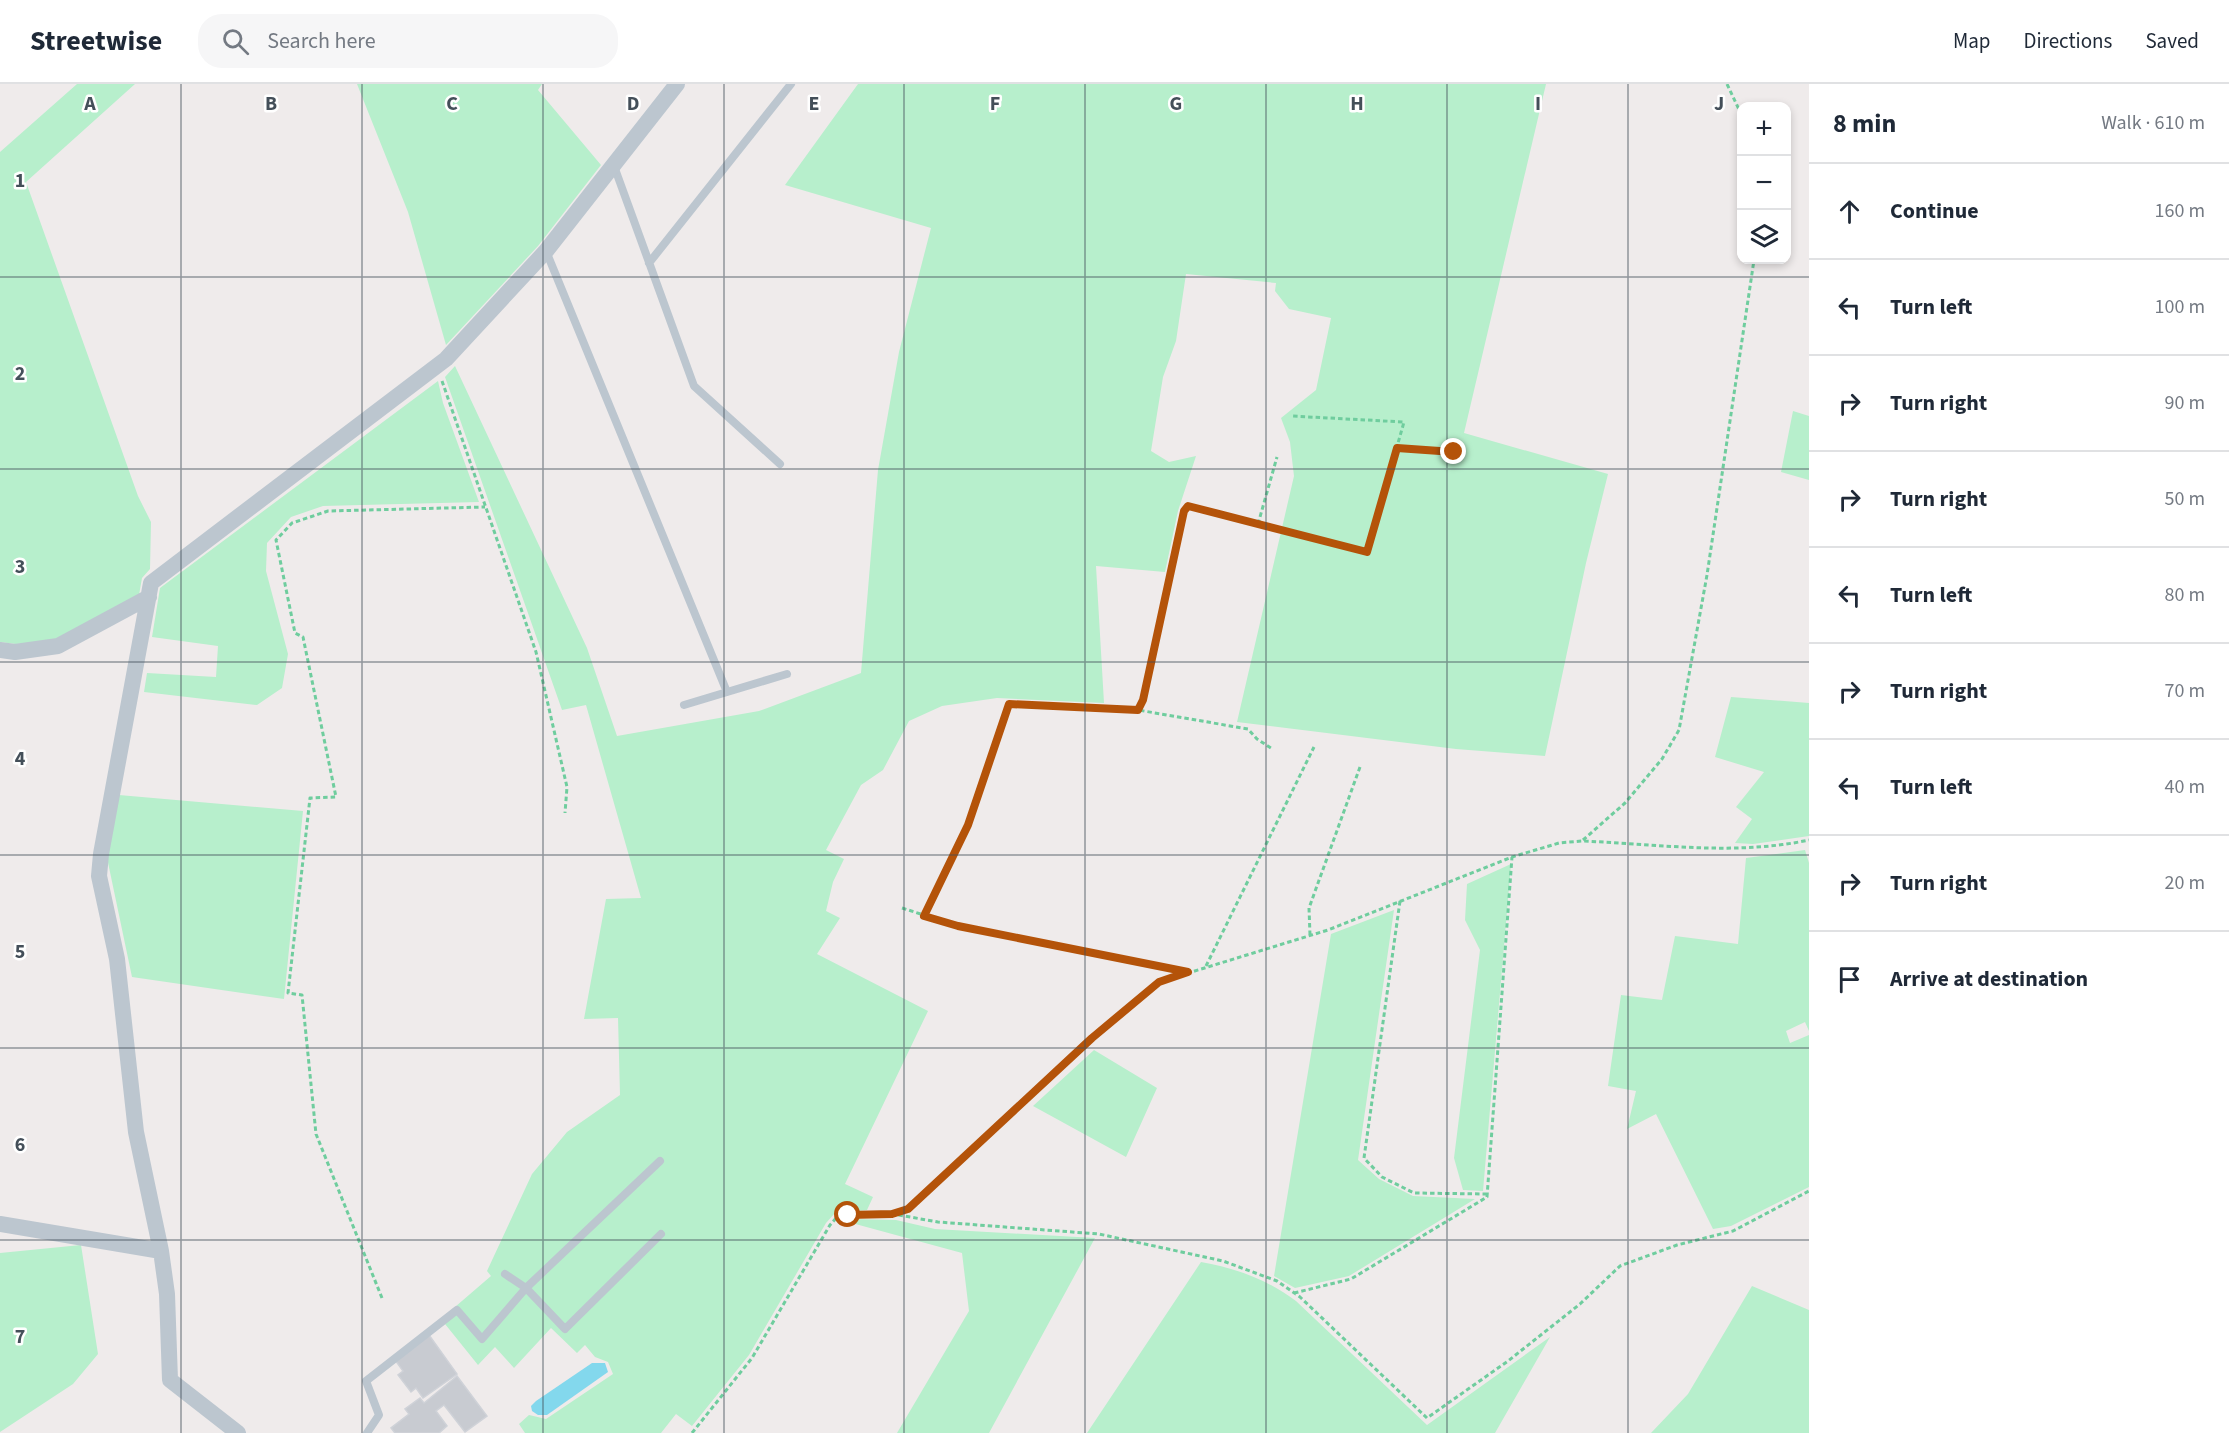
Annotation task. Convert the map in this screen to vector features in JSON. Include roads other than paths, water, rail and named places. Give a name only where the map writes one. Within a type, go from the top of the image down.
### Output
[{"type":"street","points":[[238,1433],[170,1380],[167,1294],[136,1132],[117,959],[99,876],[101,854],[151,583],[437,366],[462,343],[546,251],[677,84]]},
{"type":"street","points":[[0,650],[15,652],[58,646],[149,597]]},
{"type":"street","points":[[0,1224],[160,1251]]},
{"type":"lane","points":[[649,263],[791,84]]},
{"type":"lane","points":[[614,166],[694,386],[780,464]]},
{"type":"lane","points":[[546,251],[727,692]]},
{"type":"lane","points":[[684,705],[787,674]]},
{"type":"lane","points":[[367,1433],[378,1415],[366,1381],[457,1310],[482,1339],[526,1288],[660,1161]]},
{"type":"lane","points":[[505,1274],[526,1288],[565,1329],[661,1234]]},
{"type":"water","points":[[592,1363],[605,1363],[608,1372],[547,1415],[538,1415],[532,1411],[531,1406],[536,1401]]}]
